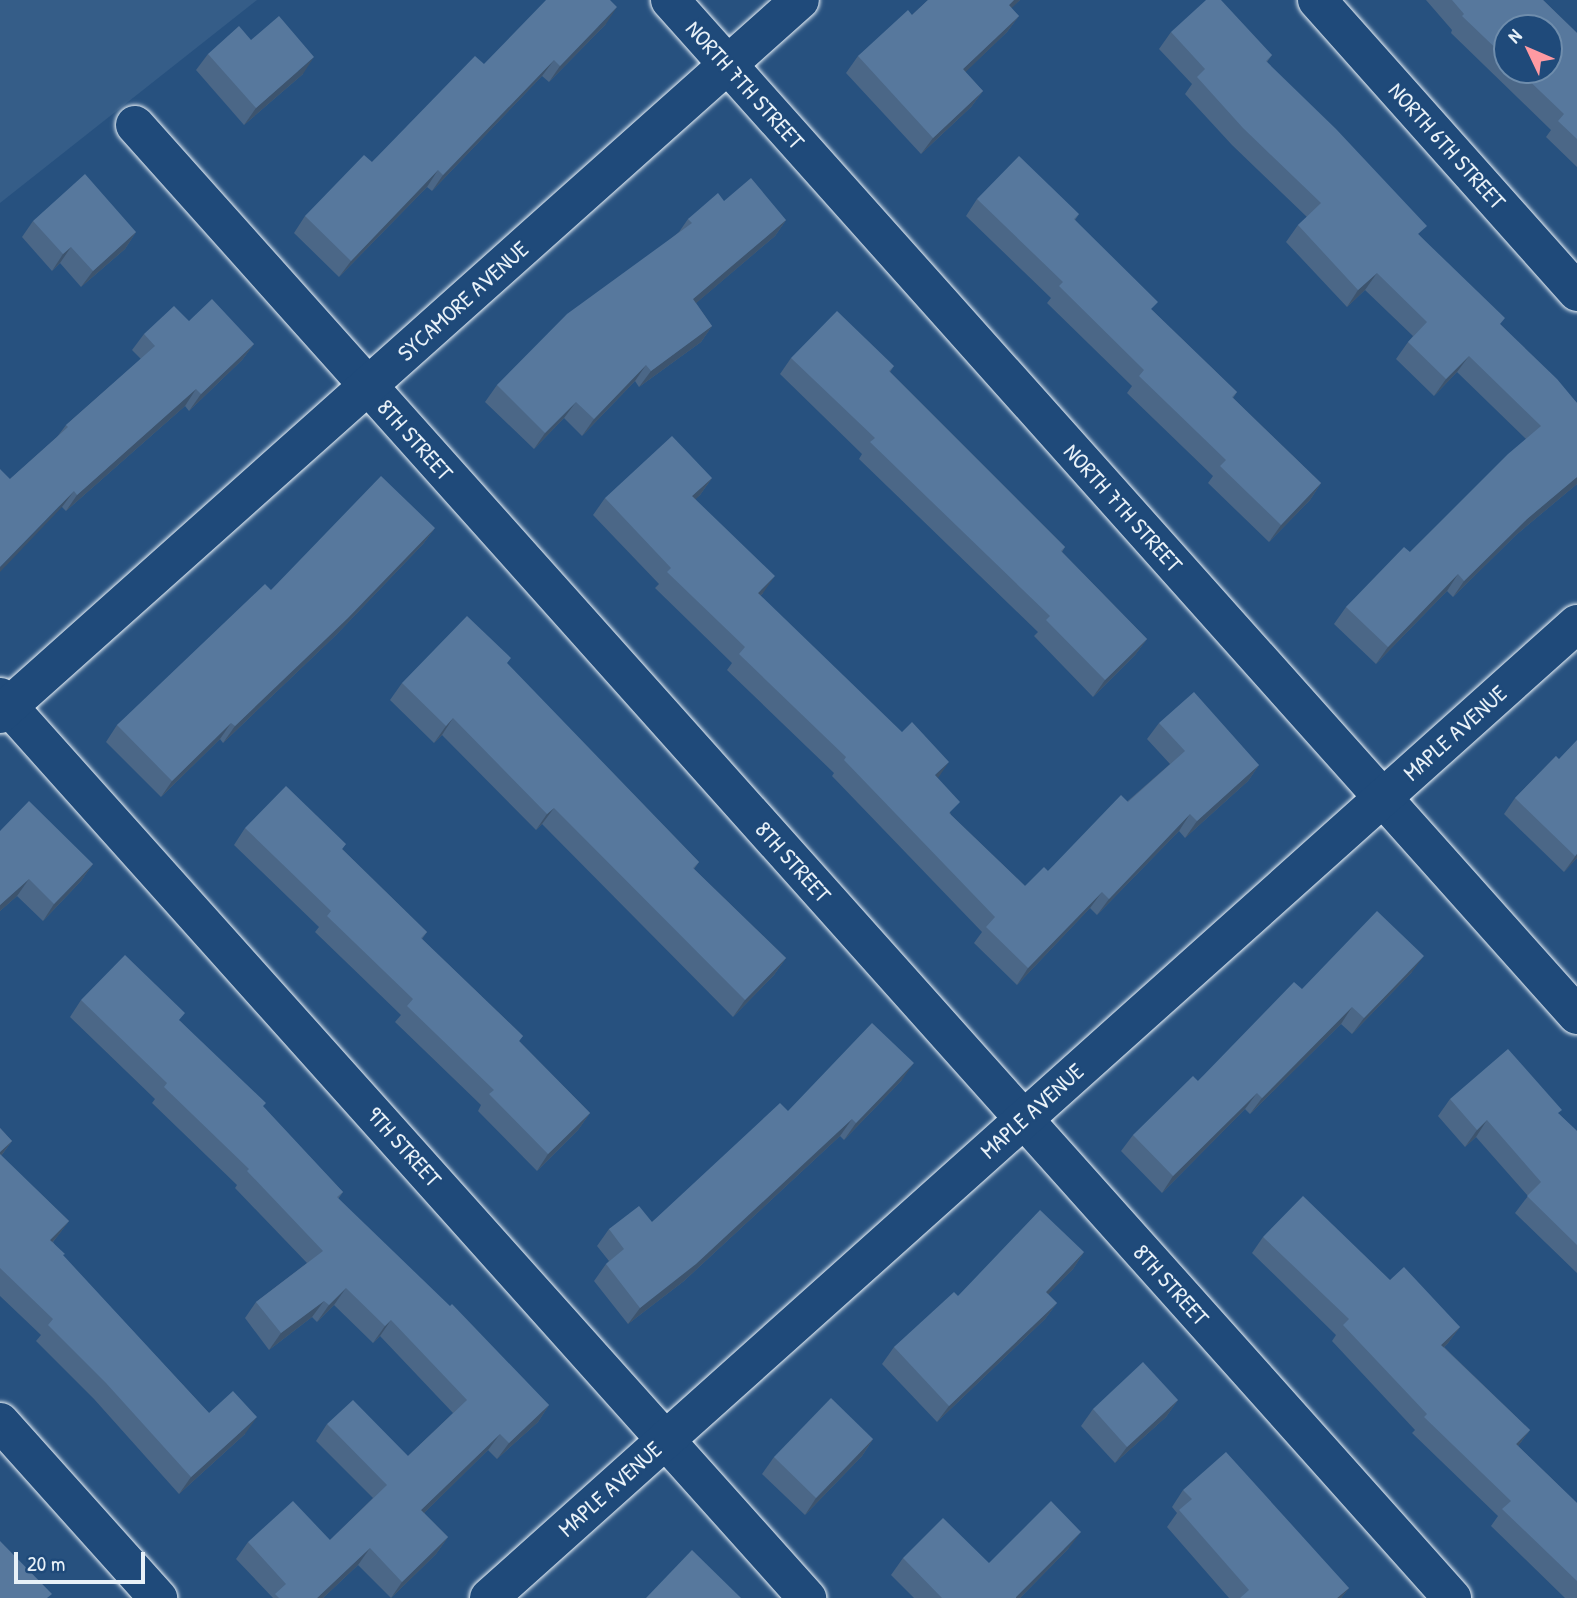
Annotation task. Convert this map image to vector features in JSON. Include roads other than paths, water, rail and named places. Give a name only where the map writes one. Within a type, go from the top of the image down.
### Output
[{"type":"street","name":"NORTH 7TH STREET","points":[[670,0],[1577,1015]]},
{"type":"street","name":"SYCAMORE AVENUE","points":[[3,706],[368,386],[800,0]]},
{"type":"street","name":"NORTH 6TH STREET","points":[[1317,0],[1577,292]]},
{"type":"street","name":"8TH STREET","points":[[135,125],[1452,1598]]},
{"type":"street","name":"MAPLE AVENUE","points":[[489,1598],[1577,624]]},
{"type":"street","name":"9TH STREET","points":[[3,706],[807,1598]]},
{"type":"street","points":[[0,1422],[158,1598]]}]
